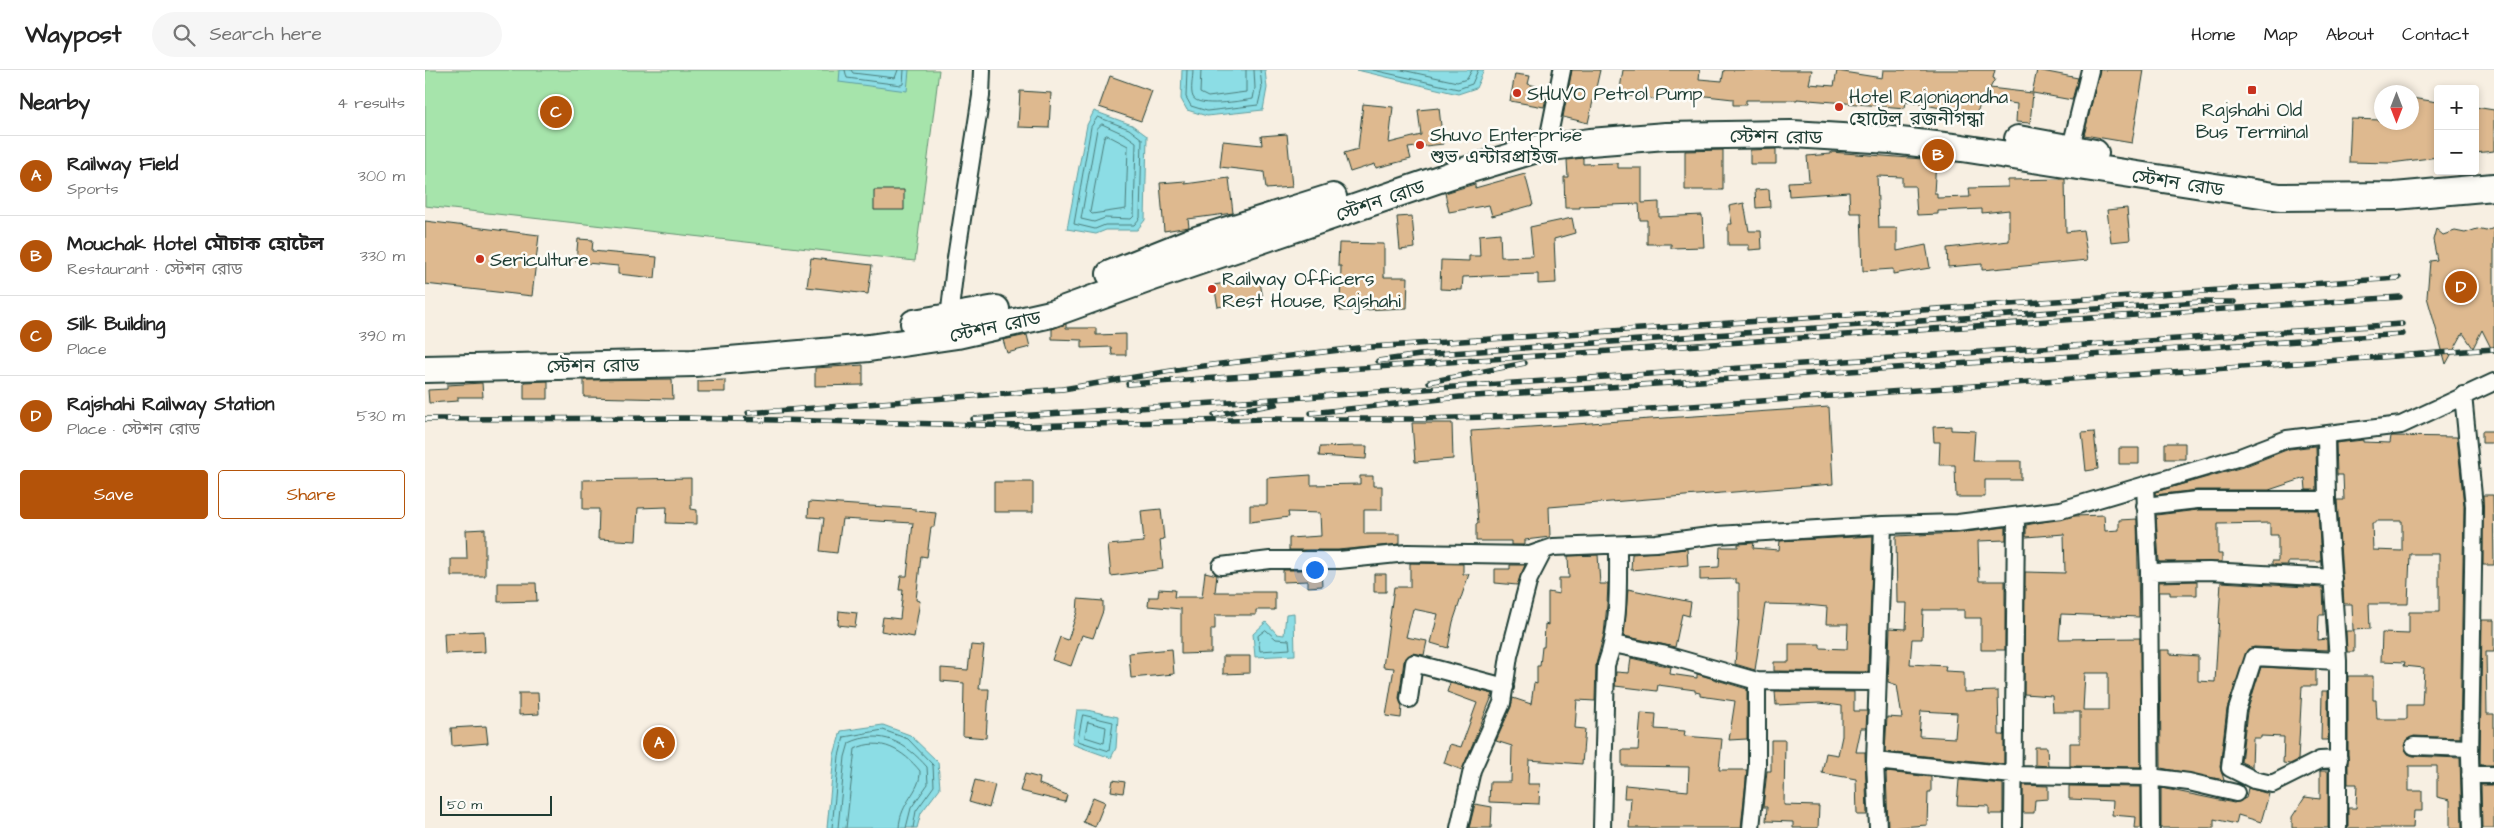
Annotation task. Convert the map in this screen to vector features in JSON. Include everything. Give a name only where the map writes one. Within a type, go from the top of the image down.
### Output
[{"type":"main road","name":"স্টেশন রোড","points":[[425,352],[565,352],[664,349],[891,328],[949,318],[1021,304],[1065,292],[1190,242],[1550,130],[1638,122],[1765,118],[1898,125],[1999,136],[2128,160],[2266,179],[2340,181],[2415,178],[2439,175]]},
{"type":"main road","name":"স্টেশন রোড","points":[[425,370],[694,363],[869,348],[966,333],[1051,314],[1153,277],[1520,154],[1537,149],[1590,142],[1666,136],[1792,134],[1891,140],[1962,148],[2280,196],[2395,196],[2494,187]]},
{"type":"main road","points":[[2479,170],[2494,168]]},
{"type":"street","points":[[949,318],[956,258],[981,96],[982,70]]},
{"type":"street","points":[[1550,130],[1562,70]]},
{"type":"street","points":[[2071,148],[2090,70]]},
{"type":"street","points":[[1221,566],[1270,560],[1339,560],[1407,553],[1530,555],[1553,547],[1618,545],[1717,535],[1883,525],[1958,523],[2061,510],[2240,457],[2287,439],[2401,425],[2494,382]]},
{"type":"street","points":[[2463,395],[2474,506],[2470,748],[2472,828]]},
{"type":"street","points":[[2326,435],[2327,500],[2338,661],[2338,828]]},
{"type":"street","points":[[2145,486],[2149,572],[2151,828]]},
{"type":"street","points":[[2145,506],[2197,500],[2327,500]]},
{"type":"street","points":[[2013,828],[2016,516]]},
{"type":"street","points":[[1877,828],[1875,761],[1883,525]]},
{"type":"street","points":[[1602,828],[1606,665],[1613,644],[1618,600],[1618,545]]},
{"type":"street","points":[[1459,828],[1472,770],[1502,703],[1509,656],[1529,579],[1543,552]]},
{"type":"street","points":[[2149,572],[2244,572],[2333,578]]},
{"type":"street","points":[[1613,644],[1662,654],[1757,681],[1877,682]]},
{"type":"street","points":[[2338,661],[2255,657],[2237,710],[2230,768],[2254,780],[2272,784],[2320,760],[2339,759]]},
{"type":"street","points":[[1409,699],[1414,663],[1505,687]]},
{"type":"street","points":[[1751,828],[1757,767],[1757,681]]},
{"type":"street","points":[[2414,746],[2470,748]]},
{"type":"street","points":[[1875,761],[2013,775],[2150,777],[2189,782],[2236,793]]},
{"type":"street","points":[[2470,775],[2494,775]]},
{"type":"green space","points":[[425,70],[939,70],[915,261],[425,206]]},
{"type":"water","points":[[840,70],[909,70],[907,91],[839,82]]},
{"type":"water","points":[[1182,70],[1265,70],[1267,88],[1263,110],[1207,116],[1187,110],[1181,99]]},
{"type":"water","points":[[1357,70],[1484,70],[1476,88],[1458,94]]},
{"type":"water","points":[[1094,111],[1132,125],[1147,136],[1145,220],[1137,230],[1106,230],[1096,234],[1067,229],[1087,125]]},
{"type":"water","points":[[1294,613],[1295,655],[1255,657],[1253,634],[1266,622],[1277,634],[1284,635],[1286,614]]},
{"type":"water","points":[[1077,710],[1087,710],[1118,717],[1116,748],[1111,758],[1072,744]]},
{"type":"water","points":[[883,725],[910,735],[938,762],[940,788],[921,813],[917,828],[827,828],[834,755],[841,731]]},
{"type":"building","points":[[1572,70],[1600,70],[1588,123],[1563,117]]},
{"type":"building","points":[[1623,70],[1700,70],[1699,79],[1722,81],[1724,70],[1812,70],[1809,84],[1834,86],[1837,71],[1882,78],[1883,70],[1995,70],[1993,78],[1995,79],[1990,88],[2032,93],[2037,70],[2078,78],[2072,100],[2033,93],[2030,123],[2016,122],[2017,104],[1984,99],[1975,115],[1906,101],[1905,108],[1797,99],[1746,100],[1746,105],[1733,105],[1733,99],[1697,95],[1697,97],[1657,92],[1656,99],[1619,95]]},
{"type":"building","points":[[2100,70],[2144,70],[2132,143],[2084,135]]},
{"type":"building","points":[[1515,74],[1530,76],[1528,84],[1548,89],[1544,107],[1510,101]]},
{"type":"building","points":[[1110,76],[1152,91],[1141,121],[1099,107]]},
{"type":"building","points":[[1020,91],[1051,93],[1049,128],[1018,127]]},
{"type":"building","points":[[2419,99],[2434,101],[2434,158],[2391,163],[2349,162],[2351,119],[2374,120],[2374,130],[2419,130]]},
{"type":"building","points":[[549,102],[565,106],[563,122],[548,119]]},
{"type":"building","points":[[1363,104],[1393,107],[1389,143],[1421,135],[1418,110],[1439,108],[1443,144],[1408,148],[1411,159],[1376,168],[1375,164],[1350,172],[1344,153],[1358,149]]},
{"type":"building","points":[[2479,108],[2494,110],[2494,151],[2479,153]]},
{"type":"building","points":[[1287,134],[1292,187],[1266,189],[1264,172],[1220,167],[1223,141],[1262,145],[1261,136]]},
{"type":"building","points":[[1776,149],[1776,164],[1750,164],[1750,150]]},
{"type":"building","points":[[1723,150],[1723,190],[1685,190],[1685,151]]},
{"type":"building","points":[[1831,152],[1936,160],[1934,193],[1937,193],[1937,198],[1970,197],[1969,188],[2008,187],[2008,180],[2065,179],[2066,232],[2083,230],[2088,260],[1982,270],[1982,264],[1948,267],[1947,248],[2009,241],[2009,210],[1982,213],[1982,209],[1938,211],[1938,214],[1917,215],[1915,186],[1902,186],[1902,177],[1877,176],[1879,228],[1897,228],[1897,251],[1926,245],[1930,268],[1893,274],[1893,269],[1863,271],[1861,213],[1850,213],[1849,192],[1789,196],[1788,182],[1809,181],[1807,156],[1831,154]]},
{"type":"building","points":[[1583,158],[1583,164],[1618,163],[1618,168],[1642,168],[1642,203],[1659,202],[1659,217],[1702,215],[1704,247],[1671,248],[1671,244],[1647,244],[1647,220],[1640,220],[1639,204],[1565,208],[1564,177],[1568,177],[1567,160]]},
{"type":"building","points":[[1525,174],[1533,205],[1492,216],[1489,205],[1449,212],[1445,193],[1475,184],[1475,188]]},
{"type":"building","points":[[1229,178],[1233,213],[1188,219],[1189,227],[1164,231],[1160,183],[1185,181],[1185,184]]},
{"type":"building","points":[[1769,189],[1770,207],[1756,208],[1755,190]]},
{"type":"building","points":[[874,190],[904,190],[904,210],[874,210]]},
{"type":"building","points":[[1744,203],[1749,231],[1761,231],[1762,249],[1749,250],[1749,245],[1728,245],[1728,224],[1732,224],[1729,206]]},
{"type":"building","points":[[2127,208],[2130,240],[2111,242],[2107,210]]},
{"type":"building","points":[[1412,216],[1415,248],[1400,250],[1397,217]]},
{"type":"building","points":[[1572,218],[1575,233],[1554,239],[1556,283],[1538,284],[1538,274],[1463,277],[1462,290],[1440,289],[1441,260],[1469,261],[1469,256],[1480,256],[1479,235],[1500,233],[1501,257],[1533,256],[1530,227]]},
{"type":"building","name":"Sericulture","points":[[425,221],[539,235],[532,296],[425,284]]},
{"type":"building","points":[[2494,228],[2494,354],[2482,330],[2473,348],[2463,333],[2446,364],[2427,297],[2430,261],[2437,260],[2433,240],[2436,229],[2443,235],[2455,231],[2465,233],[2477,229],[2486,231]]},
{"type":"building","points":[[578,239],[593,240],[592,251],[657,257],[655,278],[618,274],[618,266],[576,262]]},
{"type":"building","points":[[1339,243],[1384,244],[1384,277],[1408,277],[1407,308],[1340,311],[1341,266],[1338,266]]},
{"type":"building","points":[[811,258],[872,265],[868,294],[807,287]]},
{"type":"building","points":[[1259,277],[1263,298],[1218,307],[1214,285]]},
{"type":"building","points":[[1066,324],[1066,328],[1096,328],[1096,335],[1126,334],[1126,355],[1112,355],[1111,347],[1082,348],[1082,340],[1052,339],[1052,329]]},
{"type":"building","points":[[1027,335],[1030,347],[1007,353],[1003,340]]},
{"type":"building","points":[[863,365],[863,385],[815,386],[815,368]]},
{"type":"building","points":[[672,379],[673,399],[584,397],[584,380]]},
{"type":"building","points":[[725,380],[725,392],[698,392],[698,381]]},
{"type":"building","points":[[548,381],[548,399],[524,399],[524,382]]},
{"type":"building","points":[[482,383],[483,397],[458,397],[458,401],[429,403],[428,390],[447,389],[447,385]]},
{"type":"building","points":[[1829,407],[1833,484],[1549,507],[1550,537],[1525,540],[1525,545],[1511,545],[1511,541],[1476,541],[1476,524],[1478,524],[1471,431]]},
{"type":"building","points":[[1412,423],[1452,423],[1453,459],[1415,462]]},
{"type":"building","points":[[1951,426],[1951,430],[1975,431],[1973,461],[2021,461],[2021,480],[1985,480],[1985,497],[1956,497],[1955,465],[1939,465],[1940,442],[1934,442],[1933,427]]},
{"type":"building","points":[[2482,431],[2494,431],[2494,443],[2482,443]]},
{"type":"building","points":[[2094,432],[2098,469],[2086,471],[2082,433]]},
{"type":"building","points":[[2391,436],[2457,437],[2464,506],[2460,738],[2414,736],[2406,740],[2404,746],[2408,754],[2413,756],[2460,758],[2462,828],[2450,828],[2450,800],[2437,797],[2437,766],[2409,766],[2409,791],[2422,791],[2422,811],[2414,811],[2413,828],[2348,828],[2348,808],[2356,808],[2357,784],[2348,784],[2348,676],[2373,676],[2373,700],[2376,700],[2377,719],[2407,719],[2407,705],[2422,705],[2424,668],[2404,666],[2405,662],[2381,661],[2382,633],[2409,634],[2409,612],[2439,612],[2439,554],[2410,554],[2408,604],[2369,604],[2370,629],[2353,630],[2352,604],[2344,604],[2337,500],[2344,500],[2343,475],[2337,475],[2336,443],[2363,440],[2363,442],[2390,443]],"holes":[[[2376,521],[2402,521],[2402,551],[2373,550],[2372,523],[2376,523]]]},
{"type":"building","points":[[2165,443],[2185,443],[2185,459],[2165,459]]},
{"type":"building","points":[[1367,446],[1366,459],[1319,456],[1320,447]]},
{"type":"building","points":[[2316,446],[2317,490],[2306,490],[2305,478],[2269,490],[2197,490],[2155,495],[2155,492],[2243,467],[2289,449]]},
{"type":"building","points":[[2119,448],[2139,448],[2139,464],[2119,464]]},
{"type":"building","points":[[1311,475],[1311,485],[1360,484],[1360,476],[1373,476],[1373,486],[1382,486],[1382,510],[1364,510],[1364,534],[1400,534],[1400,544],[1338,550],[1289,550],[1289,538],[1321,536],[1320,513],[1288,512],[1289,517],[1250,522],[1250,505],[1267,505],[1267,478]]},
{"type":"building","points":[[691,478],[691,509],[697,510],[697,524],[666,523],[667,507],[638,508],[636,541],[598,539],[599,509],[583,509],[583,480]]},
{"type":"building","points":[[994,482],[1033,482],[1033,512],[994,512]]},
{"type":"building","points":[[2483,495],[2493,495],[2494,565],[2483,565]]},
{"type":"building","points":[[809,502],[916,509],[916,511],[936,513],[934,527],[931,527],[927,557],[921,556],[916,600],[920,601],[914,637],[881,631],[883,617],[900,619],[903,590],[899,590],[901,576],[907,576],[913,523],[842,519],[837,553],[820,551],[824,518],[808,517]]},
{"type":"building","points":[[1161,509],[1164,539],[1160,540],[1163,569],[1111,576],[1108,545],[1144,542],[1141,511]]},
{"type":"building","points":[[2198,510],[2318,510],[2321,562],[2288,562],[2288,565],[2272,565],[2272,561],[2278,561],[2278,535],[2270,535],[2270,523],[2218,524],[2218,554],[2222,554],[2222,562],[2159,562],[2156,515]]},
{"type":"building","points":[[2104,515],[2105,531],[2119,530],[2119,520],[2137,519],[2139,617],[2061,614],[2059,639],[2140,638],[2141,767],[2070,766],[2070,743],[2080,743],[2080,712],[2053,712],[2052,696],[2024,694],[2025,572],[2065,573],[2064,534],[2026,537],[2026,525],[2074,516]],"holes":[[[2085,673],[2108,673],[2108,710],[2083,710]]]},
{"type":"building","points":[[2006,527],[2006,540],[1978,541],[1979,581],[2005,581],[2005,650],[1981,650],[1981,618],[1964,618],[1964,610],[1923,610],[1922,639],[1912,639],[1910,664],[1946,666],[1945,671],[1964,672],[1964,692],[1998,691],[1999,735],[2004,735],[2004,764],[1885,752],[1887,717],[1902,718],[1897,685],[1888,682],[1890,628],[1906,629],[1907,603],[1897,603],[1896,536],[1959,533]],"holes":[[[1921,711],[1957,713],[1955,738],[1919,736]]]},
{"type":"building","points":[[485,529],[485,576],[451,576],[451,559],[467,559],[466,530]]},
{"type":"building","points":[[1873,536],[1868,672],[1774,671],[1774,662],[1789,662],[1789,644],[1820,644],[1820,648],[1847,649],[1848,624],[1826,624],[1827,607],[1807,605],[1765,604],[1755,670],[1735,664],[1739,617],[1739,583],[1736,583],[1736,579],[1700,580],[1700,568],[1719,567],[1720,547],[1738,547],[1738,544],[1754,543],[1753,548],[1779,550],[1780,541]]},
{"type":"building","points":[[1687,549],[1688,565],[1631,570],[1632,554]]},
{"type":"building","points":[[1598,555],[1600,584],[1608,584],[1607,605],[1604,634],[1596,664],[1595,701],[1577,700],[1575,728],[1585,729],[1582,764],[1529,760],[1528,784],[1540,784],[1539,804],[1489,802],[1490,782],[1511,782],[1512,746],[1496,741],[1513,698],[1531,704],[1534,683],[1537,684],[1537,666],[1540,666],[1542,647],[1544,647],[1545,624],[1548,625],[1548,592],[1559,594],[1559,578],[1569,578],[1568,556]]},
{"type":"building","points":[[1410,563],[1463,564],[1463,574],[1469,574],[1453,622],[1448,648],[1431,643],[1438,614],[1413,609],[1406,637],[1427,641],[1424,655],[1412,653],[1404,661],[1399,698],[1402,706],[1401,718],[1386,716],[1394,668],[1383,667],[1394,587],[1410,587]]},
{"type":"building","points":[[1510,565],[1525,565],[1517,585],[1495,583],[1495,569],[1510,569]]},
{"type":"building","points":[[1283,570],[1321,570],[1322,586],[1308,587],[1308,581],[1283,582]]},
{"type":"building","points":[[1205,572],[1217,575],[1215,592],[1275,592],[1275,610],[1256,610],[1256,615],[1215,615],[1215,629],[1211,629],[1211,653],[1181,654],[1181,609],[1148,606],[1149,597],[1158,597],[1159,589],[1175,590],[1174,597],[1202,597]]},
{"type":"building","points":[[1374,574],[1386,574],[1386,592],[1374,592]]},
{"type":"building","points":[[2197,581],[2197,595],[2170,595],[2170,592],[2159,592],[2159,582]]},
{"type":"building","points":[[2221,582],[2323,588],[2324,615],[2319,615],[2318,640],[2327,639],[2327,650],[2254,647],[2248,649],[2227,709],[2220,767],[2224,780],[2161,768],[2160,650],[2170,650],[2170,654],[2198,656],[2198,681],[2215,682]]},
{"type":"building","points":[[498,583],[536,583],[537,601],[498,602]]},
{"type":"building","points":[[1628,589],[1691,602],[1689,616],[1682,614],[1675,647],[1624,636]]},
{"type":"building","points":[[1078,599],[1103,601],[1103,611],[1093,638],[1082,635],[1071,666],[1052,660],[1060,637],[1068,640],[1077,612]]},
{"type":"building","points":[[839,611],[857,613],[855,627],[838,625]]},
{"type":"building","points":[[2482,620],[2494,620],[2494,652],[2486,652],[2487,714],[2494,714],[2494,765],[2480,765]]},
{"type":"building","points":[[484,631],[485,652],[445,654],[444,633]]},
{"type":"building","points":[[2346,631],[2354,631],[2354,652],[2347,652]]},
{"type":"building","points":[[971,645],[984,646],[979,689],[989,689],[986,738],[963,736],[964,683],[941,681],[941,668],[968,670]]},
{"type":"building","points":[[1172,649],[1174,674],[1131,678],[1129,653]]},
{"type":"building","points":[[1223,656],[1250,656],[1250,673],[1223,674]]},
{"type":"building","points":[[1631,658],[1671,667],[1670,674],[1697,678],[1697,674],[1747,689],[1747,739],[1729,740],[1735,701],[1700,696],[1700,693],[1695,692],[1695,690],[1658,685],[1657,691],[1615,686],[1616,672],[1629,673]]},
{"type":"building","points":[[2261,667],[2316,670],[2316,686],[2302,686],[2298,760],[2290,764],[2283,763],[2284,737],[2261,736],[2261,738],[2253,738],[2252,767],[2241,762],[2247,712]]},
{"type":"building","points":[[1450,683],[1493,694],[1462,770],[1444,763],[1450,744],[1461,747],[1477,703],[1447,692]]},
{"type":"building","points":[[1775,691],[1854,692],[1854,711],[1867,711],[1866,728],[1861,728],[1856,752],[1865,752],[1867,815],[1857,815],[1856,779],[1822,773],[1826,753],[1838,755],[1842,736],[1842,706],[1820,703],[1776,705]]},
{"type":"building","points":[[2322,691],[2328,691],[2328,740],[2321,740]]},
{"type":"building","points":[[519,693],[538,693],[539,714],[519,715]]},
{"type":"building","points":[[1641,713],[1656,714],[1655,729],[1685,731],[1684,736],[1722,739],[1719,770],[1747,770],[1741,828],[1629,828],[1631,798],[1624,798],[1625,785],[1688,791],[1689,767],[1622,766],[1622,750],[1638,750]]},
{"type":"building","points":[[486,726],[488,743],[452,746],[451,728]]},
{"type":"building","points":[[1771,740],[1785,740],[1784,805],[1819,806],[1818,828],[1793,828],[1793,822],[1766,821],[1767,807],[1763,807],[1767,771],[1771,771]]},
{"type":"building","points":[[2035,747],[2047,747],[2048,766],[2035,765]]},
{"type":"building","points":[[2320,771],[2328,771],[2328,828],[2292,828],[2292,817],[2305,797],[2320,799]]},
{"type":"building","points":[[1886,772],[1931,777],[1931,792],[1928,792],[1927,825],[1888,828]]},
{"type":"building","points":[[1025,774],[1040,778],[1039,784],[1067,795],[1065,802],[1020,791]]},
{"type":"building","points":[[975,780],[995,785],[989,808],[969,802]]},
{"type":"building","points":[[1113,780],[1125,782],[1123,793],[1111,791]]},
{"type":"building","points":[[1959,780],[2003,784],[2003,814],[1989,814],[1989,806],[1957,805]]},
{"type":"building","points":[[2023,785],[2048,786],[2048,799],[2035,800],[2034,813],[2023,813]]},
{"type":"building","points":[[2481,785],[2494,785],[2494,828],[2482,828]]},
{"type":"building","points":[[2069,786],[2141,787],[2141,828],[2135,828],[2136,817],[2112,815],[2113,801],[2069,799]]},
{"type":"building","points":[[2161,788],[2234,803],[2246,798],[2248,788],[2269,794],[2261,822],[2238,815],[2236,824],[2214,819],[2214,828],[2161,828]]},
{"type":"building","points":[[1093,797],[1105,802],[1095,827],[1083,822]]},
{"type":"building","points":[[1475,804],[1492,807],[1491,828],[1469,828]]},
{"type":"railway","points":[[748,413],[1063,389],[1195,367],[1357,348],[2399,278]]},
{"type":"railway","points":[[1128,384],[2400,297]]},
{"type":"railway","points":[[1378,361],[1420,355],[2200,302],[2234,302]]},
{"type":"railway","points":[[973,419],[2402,324]]},
{"type":"railway","points":[[1311,413],[1460,397],[2403,334]]},
{"type":"railway","points":[[425,419],[687,418],[1028,426],[1264,419],[1422,419],[1579,414],[2494,349]]},
{"type":"railway","points":[[1429,382],[1525,363]]},
{"type":"railway","points":[[1214,415],[1276,404]]},
{"type":"place","name":"Rajshahi Old Bus Terminal","points":[[2252,90]]},
{"type":"place","name":"SHUVO Petrol Pump","points":[[1517,93]]},
{"type":"place","name":"Hotel Rajonigondha হোটেল রজনীগন্ধা","points":[[1839,107]]},
{"type":"place","name":"Silk Building","points":[[556,112]]},
{"type":"place","name":"Shuvo Enterprise শুভ এন্টারপ্রাইজ","points":[[1420,145]]},
{"type":"place","name":"Mouchak Hotel মৌচাক হোটেল","points":[[1938,155]]},
{"type":"place","name":"Sericulture","points":[[480,259]]},
{"type":"place","name":"Rajshahi Railway Station","points":[[2461,287]]},
{"type":"place","name":"Railway Officers Rest House, Rajshahi","points":[[1212,289]]},
{"type":"place","name":"Railway Field","points":[[659,743]]}]
